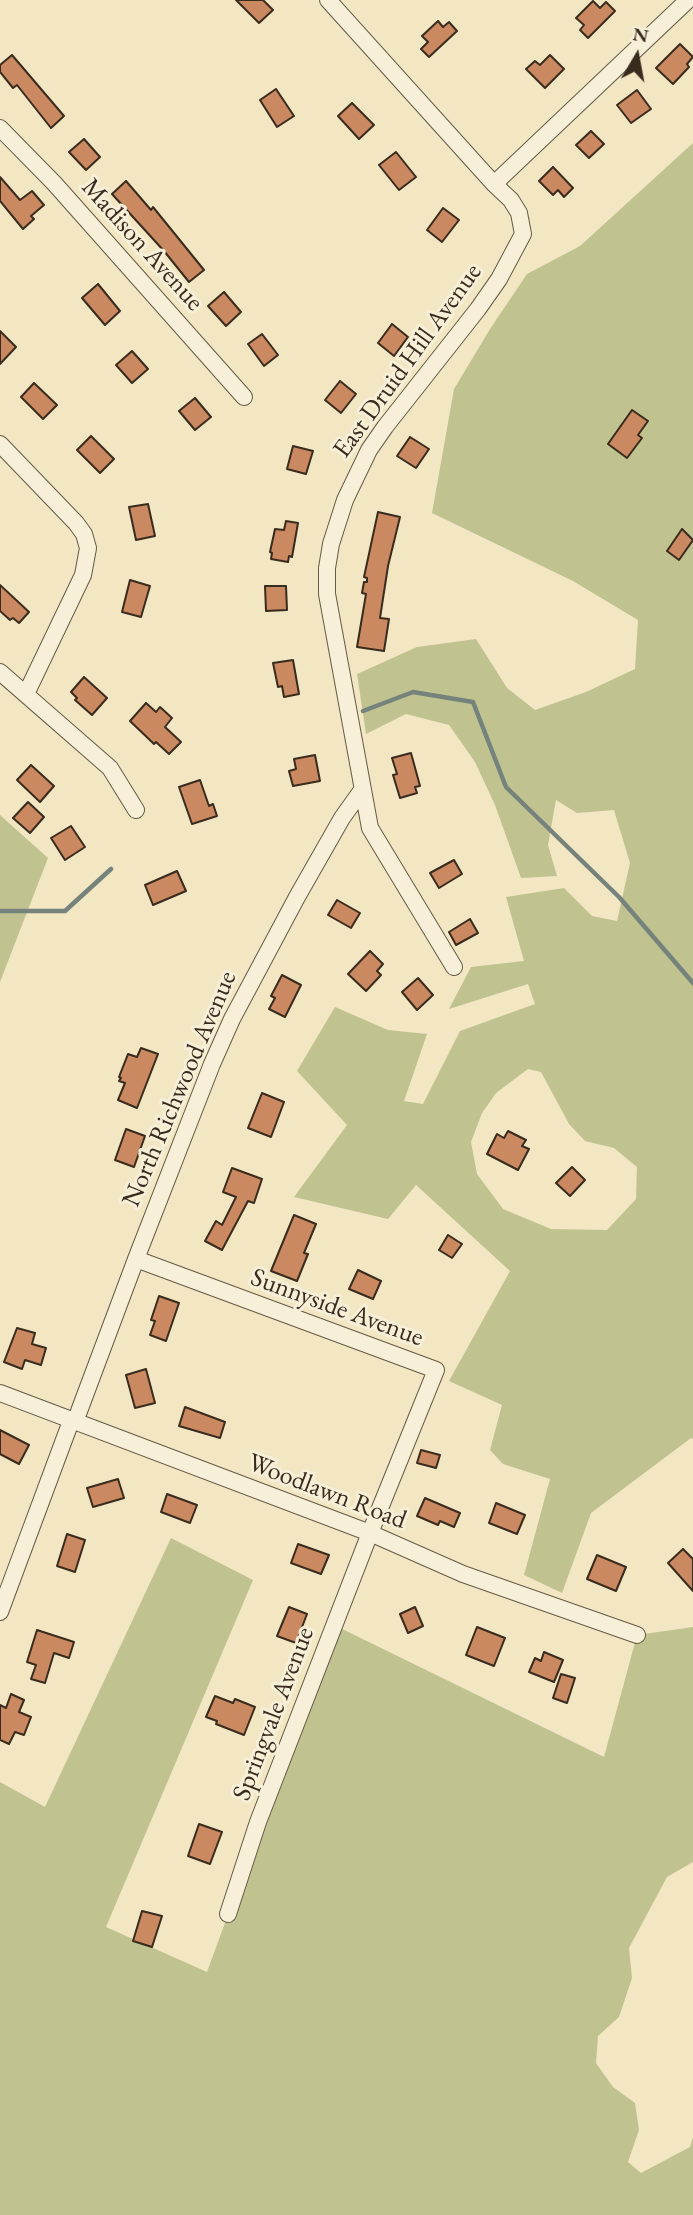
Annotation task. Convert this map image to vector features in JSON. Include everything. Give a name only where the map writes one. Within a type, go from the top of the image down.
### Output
[{"type":"street","name":"East Druid Hill Avenue","points":[[328,0],[511,200],[519,213],[523,234],[499,279],[478,309],[369,450],[345,500],[331,544],[327,568],[327,594],[370,828],[454,967]]},
{"type":"street","points":[[494,184],[688,0]]},
{"type":"street","name":"Madison Avenue","points":[[0,128],[54,183],[244,397]]},
{"type":"street","points":[[0,444],[76,523],[84,534],[88,548],[83,575],[26,694]]},
{"type":"street","points":[[0,672],[110,768],[136,810]]},
{"type":"street","name":"North Richwood Avenue","points":[[0,1612],[212,1064],[232,1019],[297,897],[342,818],[362,790]]},
{"type":"street","name":"Sunnyside Avenue","points":[[136,1259],[436,1370],[370,1533]]},
{"type":"street","name":"Woodlawn Road","points":[[0,1393],[370,1533],[463,1574],[637,1635]]},
{"type":"street","name":"Springvale Avenue","points":[[228,1914],[258,1822],[370,1533]]},
{"type":"green space","points":[[693,143],[693,1439],[591,1513],[562,1593],[524,1575],[550,1479],[503,1464],[490,1450],[502,1405],[449,1381],[510,1271],[416,1185],[388,1219],[294,1197],[347,1125],[297,1071],[335,1007],[388,1030],[427,1034],[404,1101],[423,1104],[460,1031],[535,1004],[528,984],[449,1009],[471,967],[524,961],[506,897],[564,888],[592,916],[617,921],[630,863],[614,810],[577,813],[556,800],[548,845],[557,876],[521,878],[495,805],[475,762],[449,725],[406,714],[366,734],[357,674],[417,647],[476,639],[507,688],[535,710],[586,692],[635,669],[638,620],[573,581],[432,513],[454,389],[527,274],[580,246]],"holes":[[[528,1069],[541,1072],[569,1124],[585,1141],[614,1148],[637,1167],[636,1199],[607,1230],[551,1229],[503,1209],[477,1174],[471,1142],[482,1113],[496,1093]]]},
{"type":"green space","points":[[0,815],[48,858],[0,982]]},
{"type":"green space","points":[[171,1538],[253,1580],[106,1927],[207,1972],[334,1625],[604,1757],[637,1635],[693,1627],[693,1862],[667,1877],[629,1948],[632,1978],[619,2017],[598,2036],[596,2063],[613,2087],[635,2103],[639,2130],[628,2162],[641,2173],[690,2147],[693,2137],[693,2215],[0,2215],[0,1782],[45,1807]]},
{"type":"building","points":[[236,0],[263,0],[273,10],[259,23]]},
{"type":"building","points":[[593,1],[600,8],[606,2],[615,11],[588,38],[580,30],[584,25],[576,18]]},
{"type":"building","points":[[438,21],[443,27],[449,22],[457,31],[429,57],[421,49],[428,42],[422,36]]},
{"type":"building","points":[[680,44],[693,57],[687,64],[689,67],[673,84],[656,68]]},
{"type":"building","points":[[12,55],[64,116],[51,128],[17,85],[13,88],[0,72],[0,65]]},
{"type":"building","points":[[550,55],[564,69],[545,88],[526,69],[535,61],[540,65]]},
{"type":"building","points":[[276,89],[294,116],[277,127],[260,100]]},
{"type":"building","points":[[637,90],[651,109],[631,123],[617,105]]},
{"type":"building","points":[[352,103],[374,125],[359,139],[338,116]]},
{"type":"building","points":[[591,131],[604,144],[589,158],[576,145]]},
{"type":"building","points":[[84,139],[100,157],[86,170],[69,152]]},
{"type":"building","points":[[396,152],[416,177],[399,190],[379,165]]},
{"type":"building","points":[[553,167],[573,188],[564,197],[558,190],[553,195],[539,181]]},
{"type":"building","points":[[0,177],[20,200],[32,191],[44,205],[31,216],[34,219],[23,229],[0,201]]},
{"type":"building","points":[[126,181],[151,210],[153,207],[204,270],[189,282],[112,194]]},
{"type":"building","points":[[443,208],[459,220],[442,242],[427,230]]},
{"type":"building","points":[[98,284],[120,311],[105,325],[82,298]]},
{"type":"building","points":[[224,292],[241,312],[226,326],[208,306]]},
{"type":"building","points":[[392,324],[408,337],[394,356],[378,343]]},
{"type":"building","points":[[0,331],[16,347],[0,364]]},
{"type":"building","points":[[262,334],[278,355],[264,366],[248,344]]},
{"type":"building","points":[[132,351],[148,369],[132,383],[116,365]]},
{"type":"building","points":[[340,381],[356,394],[341,413],[325,400]]},
{"type":"building","points":[[34,383],[57,405],[43,419],[21,397]]},
{"type":"building","points":[[195,398],[211,417],[195,430],[179,411]]},
{"type":"building","points":[[632,410],[648,421],[638,435],[642,438],[627,458],[608,444]]},
{"type":"building","points":[[91,436],[114,459],[100,473],[77,450]]},
{"type":"building","points":[[410,437],[429,449],[416,468],[397,456]]},
{"type":"building","points":[[293,446],[313,451],[306,474],[287,469]]},
{"type":"building","points":[[148,504],[155,536],[136,540],[129,507]]},
{"type":"building","points":[[378,512],[400,517],[388,566],[380,618],[389,619],[384,651],[357,647],[366,594],[362,593],[364,582],[367,582],[364,577]]},
{"type":"building","points":[[286,521],[298,523],[292,557],[289,556],[288,562],[271,559],[270,552],[275,529],[284,530]]},
{"type":"building","points":[[682,529],[693,540],[679,560],[667,551]]},
{"type":"building","points":[[130,580],[150,586],[141,617],[122,612]]},
{"type":"building","points":[[0,585],[29,612],[19,623],[13,618],[10,620],[0,611]]},
{"type":"building","points":[[265,586],[286,586],[287,610],[266,611]]},
{"type":"building","points":[[293,660],[299,694],[284,697],[282,686],[278,687],[273,663]]},
{"type":"building","points":[[84,677],[107,698],[92,715],[75,700],[77,698],[71,692]]},
{"type":"building","points":[[146,703],[156,712],[160,707],[172,718],[165,727],[181,742],[169,754],[130,721]]},
{"type":"building","points":[[411,753],[420,786],[415,787],[417,793],[400,798],[393,775],[397,774],[392,758]]},
{"type":"building","points":[[315,755],[320,781],[293,786],[289,771],[296,769],[294,759]]},
{"type":"building","points":[[31,765],[54,786],[40,802],[17,780]]},
{"type":"building","points":[[200,780],[209,806],[213,804],[217,816],[192,824],[179,787]]},
{"type":"building","points":[[28,802],[44,817],[30,833],[13,818]]},
{"type":"building","points":[[71,826],[85,847],[65,860],[51,838]]},
{"type":"building","points":[[454,860],[462,874],[439,888],[430,873]]},
{"type":"building","points":[[177,871],[186,891],[153,905],[145,885]]},
{"type":"building","points":[[337,900],[360,913],[351,928],[328,915]]},
{"type":"building","points":[[470,919],[478,933],[456,945],[449,932]]},
{"type":"building","points":[[370,951],[383,964],[377,971],[381,975],[366,991],[348,974]]},
{"type":"building","points":[[282,975],[301,985],[285,1017],[269,1009],[275,998],[271,996]]},
{"type":"building","points":[[418,978],[433,995],[417,1010],[402,992]]},
{"type":"building","points":[[141,1048],[158,1054],[137,1108],[118,1100],[125,1083],[119,1081],[119,1077],[128,1054],[137,1057]]},
{"type":"building","points":[[262,1093],[284,1102],[271,1137],[248,1128]]},
{"type":"building","points":[[126,1129],[145,1136],[134,1167],[115,1160]]},
{"type":"building","points":[[508,1131],[526,1140],[522,1146],[529,1149],[518,1170],[487,1154],[497,1134],[504,1138]]},
{"type":"building","points":[[572,1167],[585,1180],[570,1196],[556,1183]]},
{"type":"building","points":[[232,1168],[262,1179],[254,1203],[248,1201],[222,1250],[205,1241],[216,1221],[222,1225],[236,1197],[223,1192]]},
{"type":"building","points":[[294,1215],[316,1224],[304,1253],[308,1254],[297,1281],[271,1271]]},
{"type":"building","points":[[448,1235],[462,1244],[452,1258],[439,1250]]},
{"type":"building","points":[[358,1270],[381,1281],[373,1299],[349,1289]]},
{"type":"building","points":[[159,1296],[179,1303],[166,1341],[150,1335],[155,1321],[151,1320]]},
{"type":"building","points":[[17,1328],[35,1333],[32,1344],[46,1348],[41,1365],[25,1360],[22,1369],[4,1362]]},
{"type":"building","points":[[146,1369],[155,1403],[135,1408],[126,1375]]},
{"type":"building","points":[[185,1407],[225,1422],[220,1438],[179,1426]]},
{"type":"building","points":[[0,1430],[29,1445],[19,1464],[0,1454]]},
{"type":"building","points":[[421,1450],[440,1455],[436,1468],[417,1463]]},
{"type":"building","points":[[118,1479],[124,1498],[93,1507],[87,1488]]},
{"type":"building","points":[[167,1494],[197,1505],[190,1523],[161,1512]]},
{"type":"building","points":[[425,1498],[460,1513],[454,1527],[440,1521],[438,1525],[417,1516]]},
{"type":"building","points":[[496,1503],[525,1515],[517,1534],[489,1523]]},
{"type":"building","points":[[67,1534],[85,1540],[75,1572],[57,1566]]},
{"type":"building","points":[[298,1544],[329,1555],[321,1574],[291,1563]]},
{"type":"building","points":[[683,1549],[693,1559],[693,1591],[668,1563]]},
{"type":"building","points":[[597,1555],[626,1567],[616,1591],[587,1579]]},
{"type":"building","points":[[289,1607],[307,1614],[296,1643],[277,1636]]},
{"type":"building","points":[[415,1607],[423,1626],[408,1633],[400,1614]]},
{"type":"building","points":[[477,1627],[505,1638],[494,1666],[466,1655]]},
{"type":"building","points":[[37,1630],[74,1642],[69,1658],[54,1653],[45,1683],[31,1679],[36,1665],[27,1662]]},
{"type":"building","points":[[544,1652],[563,1660],[554,1682],[529,1672],[535,1658],[541,1661]]},
{"type":"building","points":[[561,1674],[575,1678],[567,1703],[553,1698]]},
{"type":"building","points":[[11,1694],[24,1700],[19,1712],[31,1717],[24,1735],[15,1732],[9,1744],[0,1740],[0,1705],[6,1708]]},
{"type":"building","points":[[215,1696],[233,1703],[235,1699],[255,1707],[244,1735],[206,1717]]},
{"type":"building","points":[[199,1824],[222,1832],[210,1864],[188,1856]]},
{"type":"building","points":[[142,1911],[162,1916],[152,1947],[133,1941]]},
{"type":"waterway","points":[[363,711],[413,692],[473,702],[506,787],[619,897],[693,983]]},
{"type":"waterway","points":[[0,911],[65,911],[111,869]]}]
